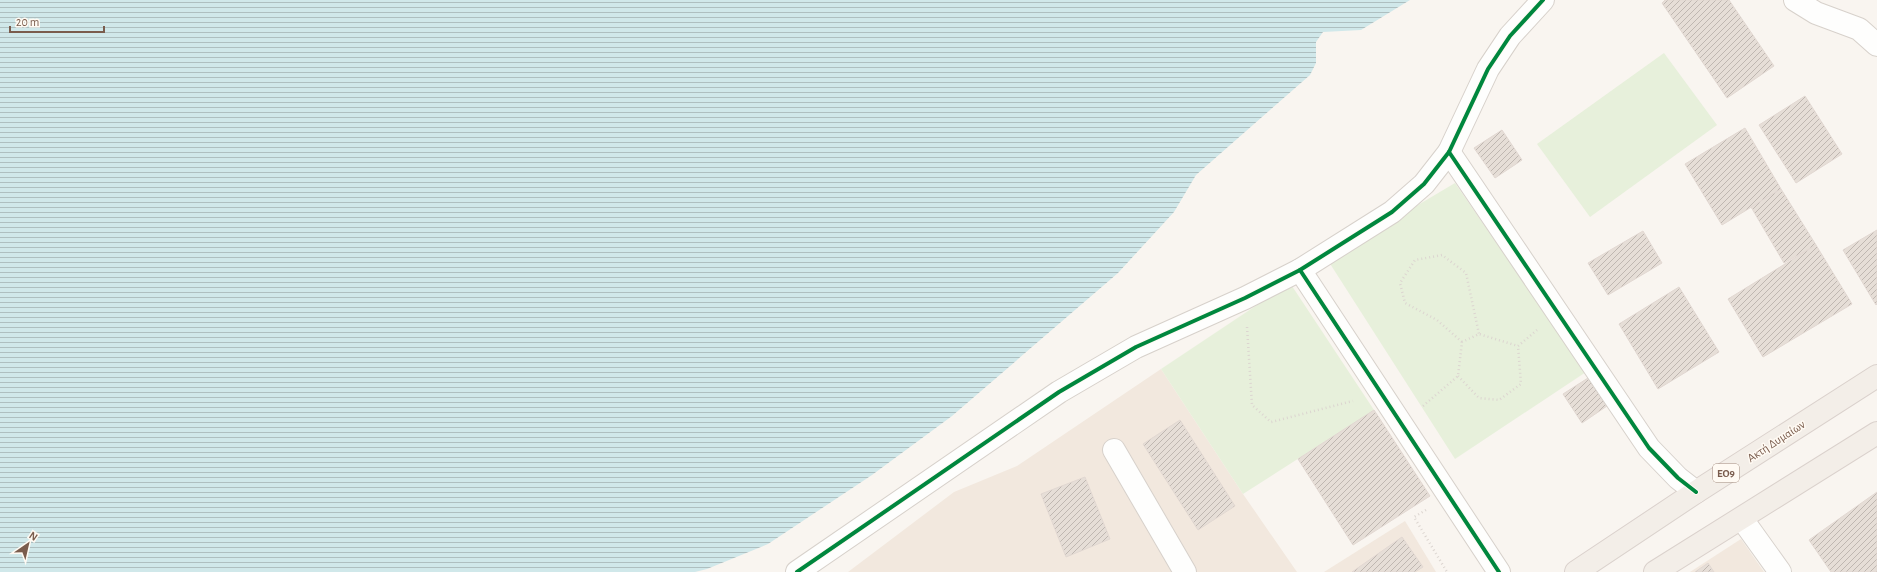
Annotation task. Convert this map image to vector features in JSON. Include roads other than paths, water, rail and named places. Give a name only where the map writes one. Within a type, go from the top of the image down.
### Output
[{"type":"main road","name":"Ακτή Δυμαίων","points":[[1576,572],[1696,492],[1877,376]]},
{"type":"main road","points":[[1655,572],[1742,519],[1877,433]]},
{"type":"street","points":[[797,572],[1059,392],[1136,347],[1245,298],[1300,270],[1392,212],[1424,184],[1448,152],[1488,70],[1510,36],[1543,0]]},
{"type":"street","points":[[1795,0],[1816,14],[1859,29],[1877,45]]},
{"type":"street","points":[[1448,152],[1649,448],[1678,478],[1696,492]]},
{"type":"street","points":[[1300,270],[1384,395],[1499,572]]},
{"type":"street","points":[[1114,450],[1184,572]]},
{"type":"street","points":[[1742,519],[1780,572]]},
{"type":"water","points":[[0,0],[1410,0],[1361,30],[1323,32],[1316,42],[1316,63],[1310,75],[1196,175],[1174,212],[1118,273],[952,416],[872,475],[768,544],[707,569],[695,572],[0,572]]}]
